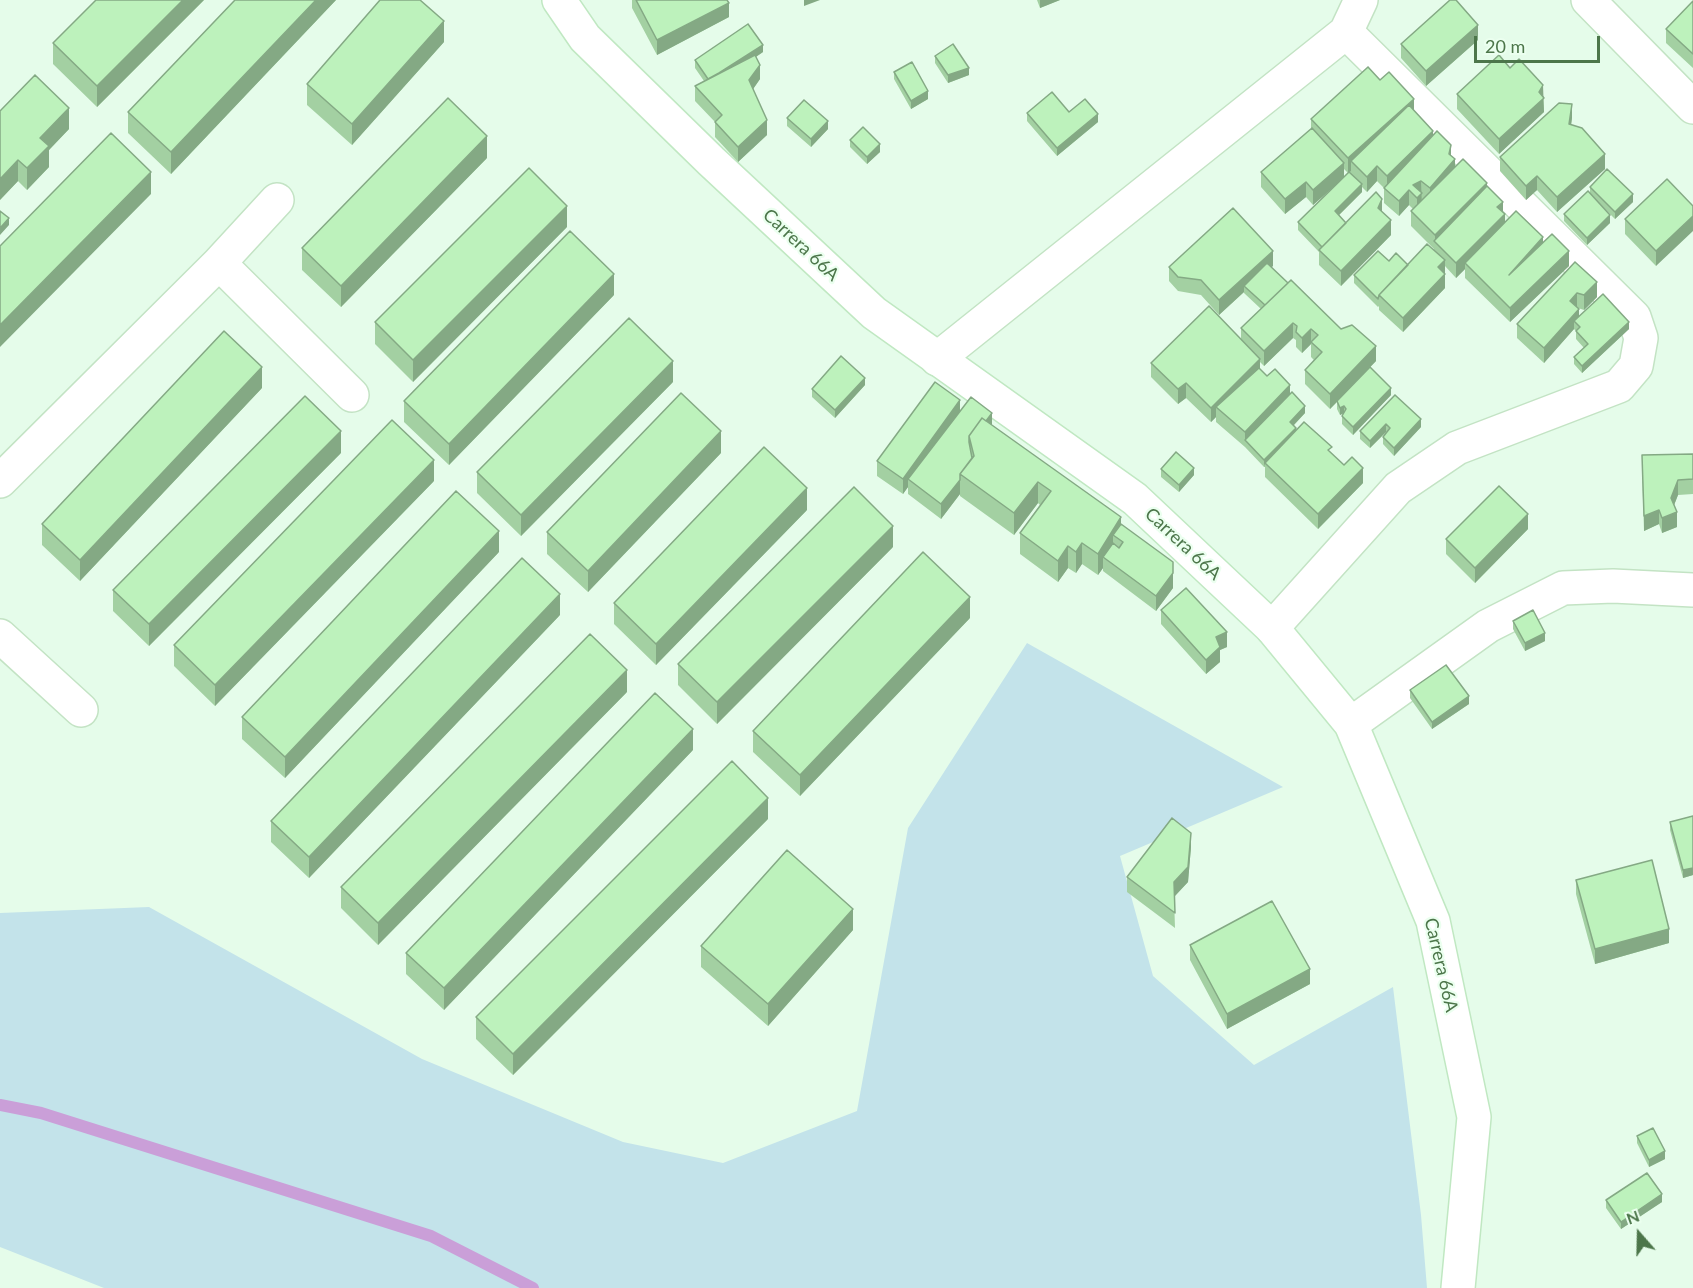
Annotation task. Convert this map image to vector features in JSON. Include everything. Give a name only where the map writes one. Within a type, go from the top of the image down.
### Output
[{"type":"street","name":"Carrera 66A","points":[[559,0],[585,38],[711,161],[874,314],[1136,499],[1272,628],[1351,724],[1433,921],[1474,1118],[1458,1288]]},
{"type":"street","points":[[937,358],[1346,32],[1361,0]]},
{"type":"street","points":[[1588,0],[1693,107]]},
{"type":"street","points":[[1272,628],[1398,488],[1457,448],[1618,386],[1636,366],[1641,338],[1634,317],[1346,32]]},
{"type":"street","points":[[0,481],[219,263],[277,200]]},
{"type":"street","points":[[219,263],[352,395]]},
{"type":"street","points":[[1351,724],[1488,626],[1563,588],[1613,586],[1693,590]]},
{"type":"street","points":[[0,636],[81,710]]},
{"type":"shaded area","points":[[1027,643],[1283,787],[1120,856],[1153,976],[1254,1065],[1393,987],[1421,1215],[1427,1288],[104,1288],[0,1247],[0,913],[149,907],[422,1059],[623,1142],[723,1163],[857,1111],[908,828]]},
{"type":"building","points":[[96,0],[183,0],[97,86],[53,43]]},
{"type":"building","points":[[235,0],[316,0],[171,152],[128,112]]},
{"type":"building","points":[[380,0],[420,0],[444,21],[352,124],[307,84]]},
{"type":"building","points":[[636,0],[727,0],[729,3],[657,40]]},
{"type":"building","points":[[1450,0],[1456,0],[1478,25],[1426,71],[1401,44]]},
{"type":"building","points":[[1693,1],[1693,54],[1666,29]]},
{"type":"building","points":[[748,24],[763,45],[708,79],[695,60]]},
{"type":"building","points":[[953,44],[969,68],[948,75],[935,56]]},
{"type":"building","points":[[755,55],[760,65],[749,80],[767,120],[738,147],[715,122],[722,115],[695,86]]},
{"type":"building","points":[[1499,55],[1510,68],[1519,59],[1543,85],[1539,92],[1544,98],[1499,139],[1457,94]]},
{"type":"building","points":[[912,62],[928,91],[911,101],[894,72]]},
{"type":"building","points":[[1368,67],[1380,80],[1389,72],[1414,99],[1348,158],[1311,119]]},
{"type":"building","points":[[35,75],[69,108],[40,138],[49,146],[27,168],[18,160],[0,179],[0,111]]},
{"type":"building","points":[[1052,92],[1069,112],[1085,99],[1098,114],[1057,148],[1027,113]]},
{"type":"building","points":[[448,98],[487,136],[341,286],[302,248]]},
{"type":"building","points":[[804,100],[828,121],[811,139],[787,118]]},
{"type":"building","points":[[1559,103],[1572,104],[1569,124],[1582,128],[1605,154],[1557,197],[1537,176],[1526,186],[1500,157]]},
{"type":"building","points":[[1409,105],[1433,131],[1387,176],[1377,166],[1367,177],[1351,161]]},
{"type":"building","points":[[863,127],[880,144],[867,157],[850,140]]},
{"type":"building","points":[[1312,128],[1344,163],[1313,190],[1306,182],[1285,199],[1261,172]]},
{"type":"building","points":[[1437,131],[1451,145],[1449,154],[1455,159],[1430,188],[1421,181],[1413,185],[1422,193],[1417,198],[1409,190],[1399,201],[1384,188]]},
{"type":"building","points":[[111,133],[151,172],[0,325],[0,246]]},
{"type":"building","points":[[1463,159],[1487,183],[1435,235],[1411,211]]},
{"type":"building","points":[[529,168],[567,206],[413,360],[375,322]]},
{"type":"building","points":[[1607,169],[1633,194],[1615,212],[1590,187]]},
{"type":"building","points":[[1349,172],[1362,184],[1335,211],[1346,223],[1322,247],[1298,222]]},
{"type":"building","points":[[1667,179],[1693,206],[1693,216],[1656,251],[1625,219]]},
{"type":"building","points":[[1487,186],[1503,202],[1497,207],[1505,214],[1456,263],[1434,241]]},
{"type":"building","points":[[1588,191],[1610,215],[1587,238],[1564,214]]},
{"type":"building","points":[[1376,192],[1382,199],[1378,208],[1391,220],[1341,271],[1319,250]]},
{"type":"building","points":[[1233,208],[1273,251],[1219,300],[1201,280],[1178,277],[1169,267]]},
{"type":"building","points":[[0,211],[9,218],[0,228]]},
{"type":"building","points":[[1516,211],[1543,237],[1509,275],[1552,234],[1569,251],[1510,308],[1465,263]]},
{"type":"building","points":[[570,231],[614,274],[449,444],[404,401]]},
{"type":"building","points":[[1427,244],[1445,260],[1438,267],[1445,274],[1403,318],[1379,295]]},
{"type":"building","points":[[1378,251],[1389,261],[1396,253],[1408,265],[1379,295],[1378,299],[1354,275]]},
{"type":"building","points":[[1575,262],[1597,282],[1584,295],[1577,293],[1570,301],[1579,309],[1544,348],[1517,324]]},
{"type":"building","points":[[1267,263],[1288,283],[1265,305],[1244,286]]},
{"type":"building","points":[[1291,280],[1341,329],[1352,325],[1376,346],[1330,394],[1305,370],[1322,352],[1311,342],[1318,335],[1311,329],[1302,338],[1296,332],[1297,326],[1293,323],[1264,351],[1241,328]]},
{"type":"building","points":[[1603,294],[1629,322],[1582,366],[1574,357],[1588,344],[1576,331],[1580,327],[1574,321]]},
{"type":"building","points":[[1209,306],[1260,359],[1211,408],[1186,383],[1178,389],[1151,363]]},
{"type":"building","points":[[629,318],[673,361],[521,515],[477,472]]},
{"type":"building","points":[[224,331],[262,367],[80,560],[42,524]]},
{"type":"building","points":[[841,356],[865,378],[835,410],[812,389]]},
{"type":"building","points":[[1370,367],[1391,388],[1353,427],[1342,416],[1346,409],[1344,406],[1340,408],[1337,401]]},
{"type":"building","points":[[1259,368],[1267,376],[1275,369],[1290,385],[1245,432],[1216,407]]},
{"type":"building","points":[[935,382],[960,400],[903,479],[877,461]]},
{"type":"building","points":[[1292,392],[1305,406],[1290,422],[1296,428],[1264,460],[1245,440]]},
{"type":"building","points":[[681,393],[721,431],[588,571],[547,532]]},
{"type":"building","points":[[1395,395],[1421,419],[1394,448],[1383,437],[1390,428],[1386,424],[1370,441],[1360,431]]},
{"type":"building","points":[[305,396],[341,431],[149,624],[113,590]]},
{"type":"building","points":[[971,397],[992,413],[986,421],[982,418],[969,436],[972,458],[960,474],[960,480],[941,504],[908,479]]},
{"type":"building","points":[[982,418],[1121,517],[1098,554],[1082,543],[1076,552],[1068,546],[1058,561],[1020,533],[1051,491],[1038,482],[1014,513],[960,474],[974,456],[969,436]]},
{"type":"building","points":[[392,420],[434,460],[215,685],[174,645]]},
{"type":"building","points":[[1304,422],[1332,447],[1328,450],[1344,465],[1352,457],[1363,468],[1318,514],[1265,463]]},
{"type":"building","points":[[764,447],[807,488],[656,644],[614,603]]},
{"type":"building","points":[[1176,452],[1194,468],[1179,485],[1161,469]]},
{"type":"building","points":[[1693,454],[1693,479],[1678,480],[1671,498],[1677,512],[1662,518],[1659,510],[1644,516],[1642,455]]},
{"type":"building","points":[[1499,486],[1528,514],[1475,568],[1446,539]]},
{"type":"building","points":[[854,487],[893,526],[717,702],[678,664]]},
{"type":"building","points":[[456,491],[499,531],[285,757],[242,717]]},
{"type":"building","points":[[1121,524],[1173,562],[1173,573],[1156,596],[1103,557],[1113,543],[1119,548],[1123,542],[1113,535]]},
{"type":"building","points":[[923,552],[970,597],[800,775],[753,731]]},
{"type":"building","points":[[522,558],[560,594],[309,857],[271,821]]},
{"type":"building","points":[[1186,588],[1227,632],[1216,637],[1220,647],[1206,660],[1161,610]]},
{"type":"building","points":[[1533,610],[1545,633],[1525,643],[1513,621]]},
{"type":"building","points":[[590,634],[627,670],[378,923],[341,887]]},
{"type":"building","points":[[1446,665],[1469,696],[1432,722],[1410,690]]},
{"type":"building","points":[[655,693],[693,729],[444,988],[406,953]]},
{"type":"building","points":[[732,761],[768,798],[513,1054],[476,1017]]},
{"type":"building","points":[[1693,816],[1693,868],[1683,870],[1670,822]]},
{"type":"building","points":[[1172,818],[1191,833],[1188,867],[1174,882],[1175,913],[1127,877]]},
{"type":"building","points":[[787,850],[853,909],[768,1004],[701,946]]},
{"type":"building","points":[[1652,860],[1669,929],[1595,949],[1576,880]]},
{"type":"building","points":[[1272,901],[1310,969],[1227,1014],[1190,945]]},
{"type":"building","points":[[1653,1128],[1665,1151],[1649,1160],[1637,1136]]},
{"type":"building","points":[[1647,1173],[1662,1194],[1621,1222],[1606,1200]]},
{"type":"waterway","points":[[0,1105],[41,1113],[431,1236],[533,1288]]}]
